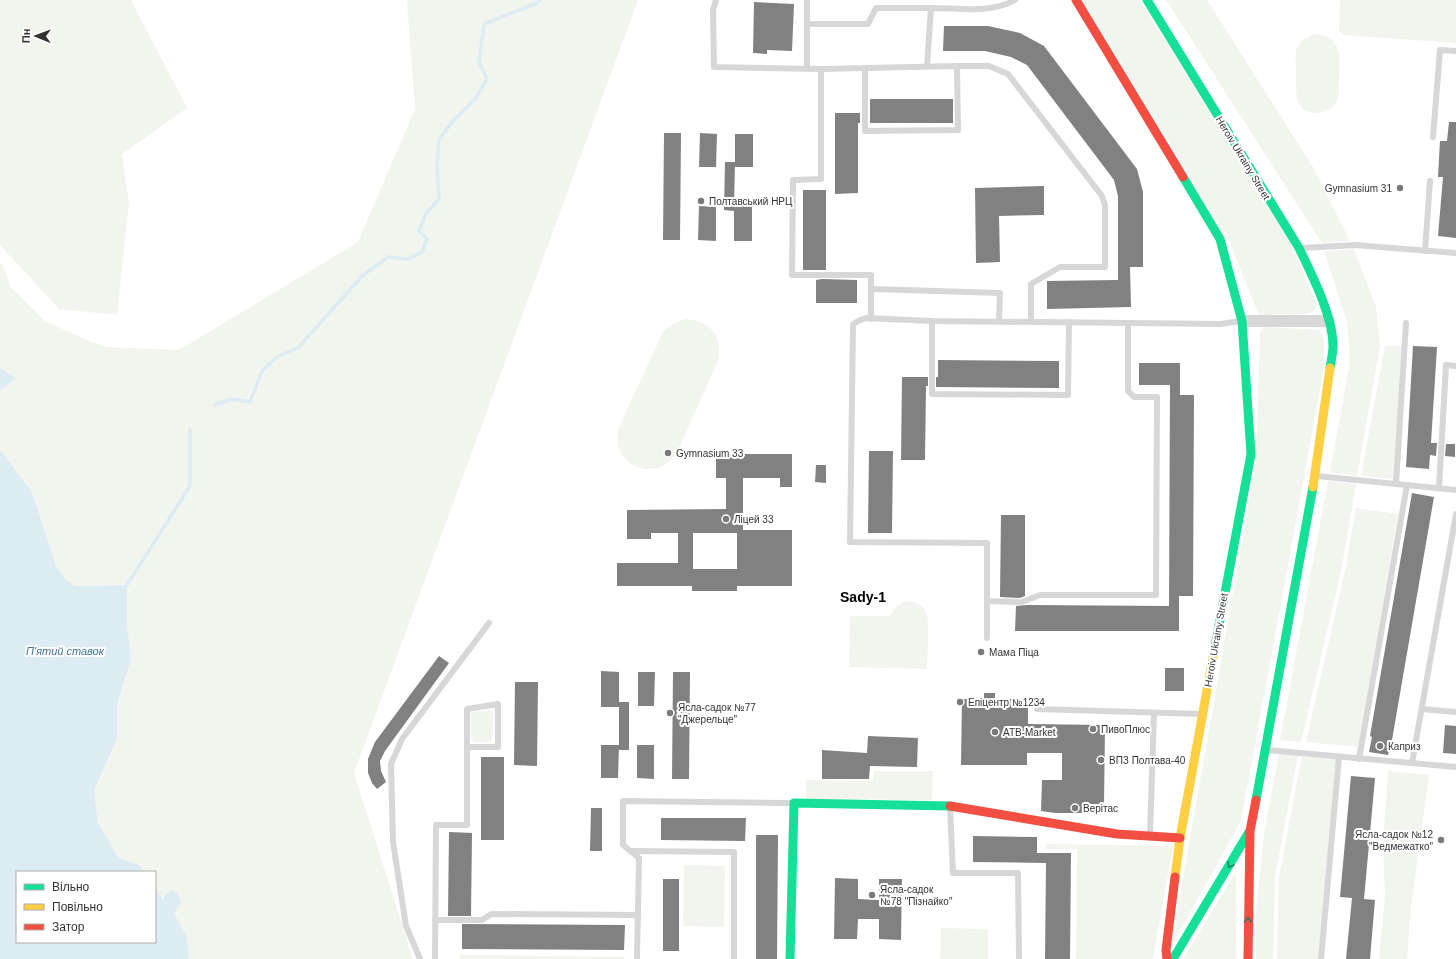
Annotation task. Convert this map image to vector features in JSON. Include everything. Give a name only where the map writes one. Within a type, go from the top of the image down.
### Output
[{"type":"street","name":"Heroiv Ukrainy Street","points":[[1076,0],[1220,239],[1242,321],[1251,454],[1180,838],[1166,950],[1167,959]]},
{"type":"street","name":"Heroiv Ukrainy Street","points":[[1147,0],[1298,248],[1317,285],[1329,321],[1333,346],[1315,476],[1250,831],[1248,959]]},
{"type":"street","points":[[1242,321],[1329,321]]},
{"type":"street","points":[[790,959],[794,803],[950,806],[1117,834],[1180,838]]},
{"type":"street","name":"Heroiv Ukrainy Street","points":[[1173,959],[1250,831]]},
{"type":"lane","points":[[716,0],[713,10],[714,68],[821,69],[989,66],[1008,74],[1102,196],[1105,205],[1105,267],[1060,267],[1031,284],[1031,321]]},
{"type":"lane","points":[[807,0],[807,68]]},
{"type":"lane","points":[[807,24],[868,24],[876,8],[988,9],[1008,4],[1015,0]]},
{"type":"lane","points":[[927,66],[931,8]]},
{"type":"lane","points":[[1433,137],[1440,50],[1456,51]]},
{"type":"lane","points":[[865,68],[865,131],[958,130],[957,66]]},
{"type":"lane","points":[[821,69],[821,179],[793,180],[792,275],[871,275],[872,318]]},
{"type":"lane","points":[[1425,251],[1430,180]]},
{"type":"lane","points":[[1298,248],[1355,245],[1456,253]]},
{"type":"lane","points":[[872,289],[928,289],[1000,293],[999,321]]},
{"type":"lane","points":[[987,638],[987,543],[850,542],[853,324],[860,320],[872,318],[932,321],[1221,324],[1242,321]]},
{"type":"lane","points":[[932,321],[932,394],[1068,395],[1069,322]]},
{"type":"lane","points":[[1396,484],[1406,322]]},
{"type":"lane","points":[[987,602],[1020,602],[1040,595],[1156,595],[1157,397],[1134,397],[1128,391],[1128,323]]},
{"type":"lane","points":[[1439,488],[1446,365],[1456,366]]},
{"type":"lane","points":[[1315,476],[1456,490]]},
{"type":"lane","points":[[1359,759],[1407,485]]},
{"type":"lane","points":[[1412,763],[1456,514]]},
{"type":"lane","points":[[420,959],[406,926],[393,842],[391,764],[402,739],[489,623]]},
{"type":"lane","points":[[435,959],[436,825],[467,825],[467,747],[467,708],[498,704],[498,747],[467,747]]},
{"type":"lane","points":[[1037,709],[1203,714]]},
{"type":"lane","points":[[1422,709],[1456,712]]},
{"type":"lane","points":[[1150,836],[1154,713]]},
{"type":"lane","points":[[1265,750],[1456,767]]},
{"type":"lane","points":[[1321,959],[1339,757]]},
{"type":"lane","points":[[638,959],[639,858],[623,845],[623,801],[794,803]]},
{"type":"lane","points":[[950,806],[953,873],[1018,873],[1019,959]]},
{"type":"lane","points":[[630,851],[734,852],[734,959]]},
{"type":"lane","points":[[435,920],[482,920],[491,914],[638,916]]},
{"type":"shaded area","points":[[0,0],[131,0],[187,108],[122,154],[129,203],[117,315],[59,309],[0,245]]},
{"type":"shaded area","points":[[408,0],[638,0],[354,773],[413,959],[189,959],[187,938],[174,913],[156,889],[156,871],[143,871],[139,865],[119,858],[98,823],[94,791],[117,738],[117,704],[131,659],[127,623],[126,585],[75,586],[65,579],[56,566],[32,492],[0,450],[0,391],[16,378],[0,368],[0,263],[4,267],[10,286],[45,321],[89,341],[107,347],[179,350],[358,242],[415,109]]},
{"type":"shaded area","points":[[1083,0],[1140,0],[1292,246],[1316,303],[1315,310],[1304,314],[1261,315],[1258,313],[1230,243]]},
{"type":"shaded area","points":[[1166,0],[1207,0],[1313,167],[1350,241],[1322,243]]},
{"type":"shaded area","points":[[1340,0],[1456,0],[1456,43],[1343,35],[1339,31]]},
{"type":"shaded area","points":[[1316,34],[1331,39],[1338,50],[1340,63],[1339,92],[1337,102],[1330,109],[1319,113],[1311,113],[1304,110],[1300,105],[1296,93],[1295,57],[1297,48],[1301,43],[1310,36]]},
{"type":"shaded area","points":[[1354,249],[1376,307],[1380,346],[1357,476],[1330,472],[1350,362],[1347,322],[1324,251]]},
{"type":"shaded area","points":[[686,319],[694,320],[712,330],[718,342],[719,358],[677,453],[668,463],[654,469],[634,466],[624,458],[618,446],[619,427],[663,332],[673,324]]},
{"type":"shaded area","points":[[1266,327],[1319,330],[1324,337],[1324,368],[1241,821],[1171,947],[1256,461],[1260,333],[1262,329]]},
{"type":"shaded area","points":[[1385,346],[1403,346],[1394,479],[1361,476]]},
{"type":"shaded area","points":[[1328,481],[1356,484],[1341,571],[1301,742],[1280,740]]},
{"type":"shaded area","points":[[1356,508],[1398,514],[1358,747],[1306,742],[1345,571]]},
{"type":"shaded area","points":[[907,601],[919,604],[925,610],[927,615],[927,669],[849,667],[850,616],[890,616],[896,607]]},
{"type":"shaded area","points":[[490,710],[493,713],[492,739],[489,742],[474,742],[471,738],[471,714],[473,712]]},
{"type":"shaded area","points":[[1279,753],[1298,755],[1275,877],[1273,959],[1256,959],[1256,912],[1264,834]]},
{"type":"shaded area","points":[[1302,756],[1336,759],[1318,959],[1277,959],[1279,877]]},
{"type":"shaded area","points":[[874,771],[933,771],[932,800],[806,799],[806,780],[873,781]]},
{"type":"shaded area","points":[[1388,771],[1429,775],[1411,908],[1407,959],[1379,959],[1385,896],[1383,844]]},
{"type":"shaded area","points":[[1046,844],[1173,846],[1153,959],[1076,959],[1077,849],[1046,849]]},
{"type":"shaded area","points":[[684,865],[725,866],[724,927],[683,926]]},
{"type":"shaded area","points":[[1236,872],[1236,959],[1184,959],[1184,957]]},
{"type":"shaded area","points":[[941,928],[988,929],[988,959],[940,959]]},
{"type":"shaded area","points":[[460,955],[624,957],[624,959],[460,959]]},
{"type":"water","points":[[0,368],[16,378],[0,391]]},
{"type":"water","name":"П'ятий ставок","points":[[0,450],[32,492],[56,566],[65,579],[75,586],[127,585],[127,623],[131,659],[117,704],[117,738],[94,791],[98,823],[119,858],[139,865],[143,871],[16,871],[16,943],[156,943],[156,889],[163,899],[171,890],[177,892],[181,902],[174,913],[187,938],[189,959],[0,959]]},
{"type":"building","points":[[754,2],[794,4],[792,51],[767,50],[767,54],[753,53]]},
{"type":"building","points":[[944,26],[988,26],[1020,33],[1044,46],[1137,169],[1143,192],[1143,267],[1130,267],[1131,307],[1047,309],[1047,281],[1118,280],[1118,196],[1114,180],[1027,65],[1011,57],[985,51],[943,51]]},
{"type":"building","points":[[870,99],[953,99],[953,123],[870,123]]},
{"type":"building","points":[[835,113],[860,113],[860,123],[858,123],[858,193],[835,194]]},
{"type":"building","points":[[1449,122],[1456,122],[1456,238],[1438,236],[1443,177],[1438,177],[1440,141],[1447,141]]},
{"type":"building","points":[[664,133],[681,133],[680,240],[663,240]]},
{"type":"building","points":[[700,133],[717,134],[716,167],[699,167]]},
{"type":"building","points":[[735,134],[753,134],[753,167],[735,167]]},
{"type":"building","points":[[725,162],[735,162],[734,205],[752,205],[752,241],[734,241],[734,211],[724,210]]},
{"type":"building","points":[[1044,186],[1044,215],[999,216],[1000,262],[976,263],[975,188]]},
{"type":"building","points":[[803,190],[826,190],[826,270],[803,270]]},
{"type":"building","points":[[699,206],[716,207],[716,241],[698,240]]},
{"type":"building","points":[[816,280],[857,280],[857,303],[816,303]]},
{"type":"building","points":[[1413,346],[1437,347],[1431,443],[1437,443],[1436,456],[1430,455],[1429,469],[1406,467]]},
{"type":"building","points":[[938,360],[1059,361],[1059,388],[936,387],[936,377],[938,377]]},
{"type":"building","points":[[1139,363],[1180,363],[1180,395],[1194,395],[1193,596],[1179,596],[1179,631],[1015,631],[1016,606],[1169,606],[1170,385],[1139,385]]},
{"type":"building","points":[[902,377],[928,377],[928,386],[926,386],[925,460],[901,460]]},
{"type":"building","points":[[1446,444],[1455,444],[1455,457],[1445,456]]},
{"type":"building","points":[[869,451],[893,451],[892,533],[868,533]]},
{"type":"building","points":[[716,454],[792,454],[792,487],[780,487],[780,478],[743,478],[743,530],[792,530],[792,586],[737,586],[737,591],[692,591],[692,586],[617,586],[617,563],[678,563],[678,533],[651,533],[651,539],[627,539],[627,510],[726,509],[726,478],[716,478]],"holes":[[[693,533],[737,533],[737,569],[693,569]]]},
{"type":"building","points":[[816,465],[826,465],[826,483],[815,482]]},
{"type":"building","points":[[1412,493],[1434,497],[1392,740],[1388,755],[1369,752],[1372,737],[1370,736]]},
{"type":"building","points":[[1001,515],[1025,515],[1025,596],[1020,598],[1000,597]]},
{"type":"building","points":[[439,656],[449,663],[385,751],[380,761],[381,771],[386,782],[377,789],[372,783],[368,773],[368,759],[375,742]]},
{"type":"building","points":[[1165,668],[1184,668],[1184,691],[1165,691]]},
{"type":"building","points":[[601,671],[619,672],[619,707],[601,707]]},
{"type":"building","points":[[638,672],[655,672],[654,706],[638,706]]},
{"type":"building","points":[[673,672],[690,672],[689,779],[672,779]]},
{"type":"building","points":[[515,682],[538,682],[537,766],[514,765]]},
{"type":"building","points":[[984,693],[995,693],[995,699],[1028,699],[1028,724],[1105,725],[1104,805],[1087,804],[1087,813],[1055,813],[1041,811],[1042,780],[1062,780],[1062,753],[1027,753],[1027,765],[961,765],[962,699],[984,699]]},
{"type":"building","points":[[619,702],[629,702],[629,750],[619,750]]},
{"type":"building","points":[[1445,725],[1456,726],[1456,754],[1443,753]]},
{"type":"building","points":[[868,736],[918,738],[917,767],[870,766],[869,779],[822,779],[822,750],[867,753]]},
{"type":"building","points":[[601,745],[619,745],[618,778],[601,778]]},
{"type":"building","points":[[637,745],[654,745],[654,779],[637,778]]},
{"type":"building","points":[[481,757],[504,757],[504,840],[481,840]]},
{"type":"building","points":[[1351,776],[1375,778],[1364,899],[1375,900],[1370,959],[1346,959],[1352,898],[1340,897]]},
{"type":"building","points":[[591,808],[602,808],[602,851],[590,851]]},
{"type":"building","points":[[661,818],[746,818],[745,841],[661,840]]},
{"type":"building","points":[[449,832],[472,833],[471,916],[448,916]]},
{"type":"building","points":[[756,835],[778,835],[777,959],[756,959]]},
{"type":"building","points":[[973,836],[1037,837],[1037,853],[1071,853],[1070,959],[1045,959],[1046,863],[973,862]]},
{"type":"building","points":[[835,878],[858,879],[858,899],[879,900],[879,879],[902,879],[901,940],[879,939],[879,919],[858,919],[857,939],[834,939]]},
{"type":"building","points":[[663,879],[679,879],[679,951],[663,951]]},
{"type":"building","points":[[462,924],[625,925],[624,950],[462,949]]},
{"type":"waterway","points":[[214,405],[232,399],[250,402],[262,371],[278,356],[298,348],[362,276],[388,257],[408,259],[422,252],[427,239],[419,231],[426,213],[439,199],[437,166],[439,140],[452,122],[475,99],[487,79],[479,62],[484,24],[537,3],[540,0]]},
{"type":"waterway","points":[[127,585],[190,486],[190,430]]},
{"type":"traffic: fast","points":[[1147,0],[1299,248],[1310,270],[1330,322],[1333,346],[1330,368]]},
{"type":"traffic: fast","points":[[1183,177],[1220,239],[1242,321],[1251,454],[1214,652]]},
{"type":"traffic: fast","points":[[1256,800],[1313,487]]},
{"type":"traffic: fast","points":[[790,959],[794,803],[950,806]]},
{"type":"traffic: fast","points":[[1173,959],[1249,832]]},
{"type":"traffic: slow","points":[[1313,487],[1330,368]]},
{"type":"traffic: slow","points":[[1175,877],[1180,838],[1214,652]]},
{"type":"traffic: jam","points":[[1076,0],[1183,177]]},
{"type":"traffic: jam","points":[[1248,959],[1250,831],[1256,800]]},
{"type":"traffic: jam","points":[[950,806],[1117,834],[1180,838]]},
{"type":"traffic: jam","points":[[1167,959],[1166,950],[1175,877]]},
{"type":"place","name":"Gymnasium 31","points":[[1400,188]]},
{"type":"place","name":"Полтавський НРЦ","points":[[701,201]]},
{"type":"place","name":"Gymnasium 33","points":[[668,453]]},
{"type":"place","name":"Ліцей 33","points":[[726,519]]},
{"type":"place","name":"Мама Піца","points":[[981,652]]},
{"type":"place","name":"Епіцентр №1234","points":[[960,702]]},
{"type":"place","name":"Ясла-садок №77 \"Джерельце\"","points":[[670,713]]},
{"type":"place","name":"ПивоПлюс","points":[[1093,729]]},
{"type":"place","name":"ATB-Market","points":[[995,732]]},
{"type":"place","name":"Каприз","points":[[1380,746]]},
{"type":"place","name":"ВПЗ Полтава-40","points":[[1101,760]]},
{"type":"place","name":"Верітас","points":[[1075,808]]},
{"type":"place","name":"Ясла-садок №12 \"Ведмежатко\"","points":[[1441,840]]},
{"type":"place","name":"Ясла-садок №78 \"Пізнайко\"","points":[[872,895]]},
{"type":"district","name":"Sady-1","points":[[863,597]]}]
